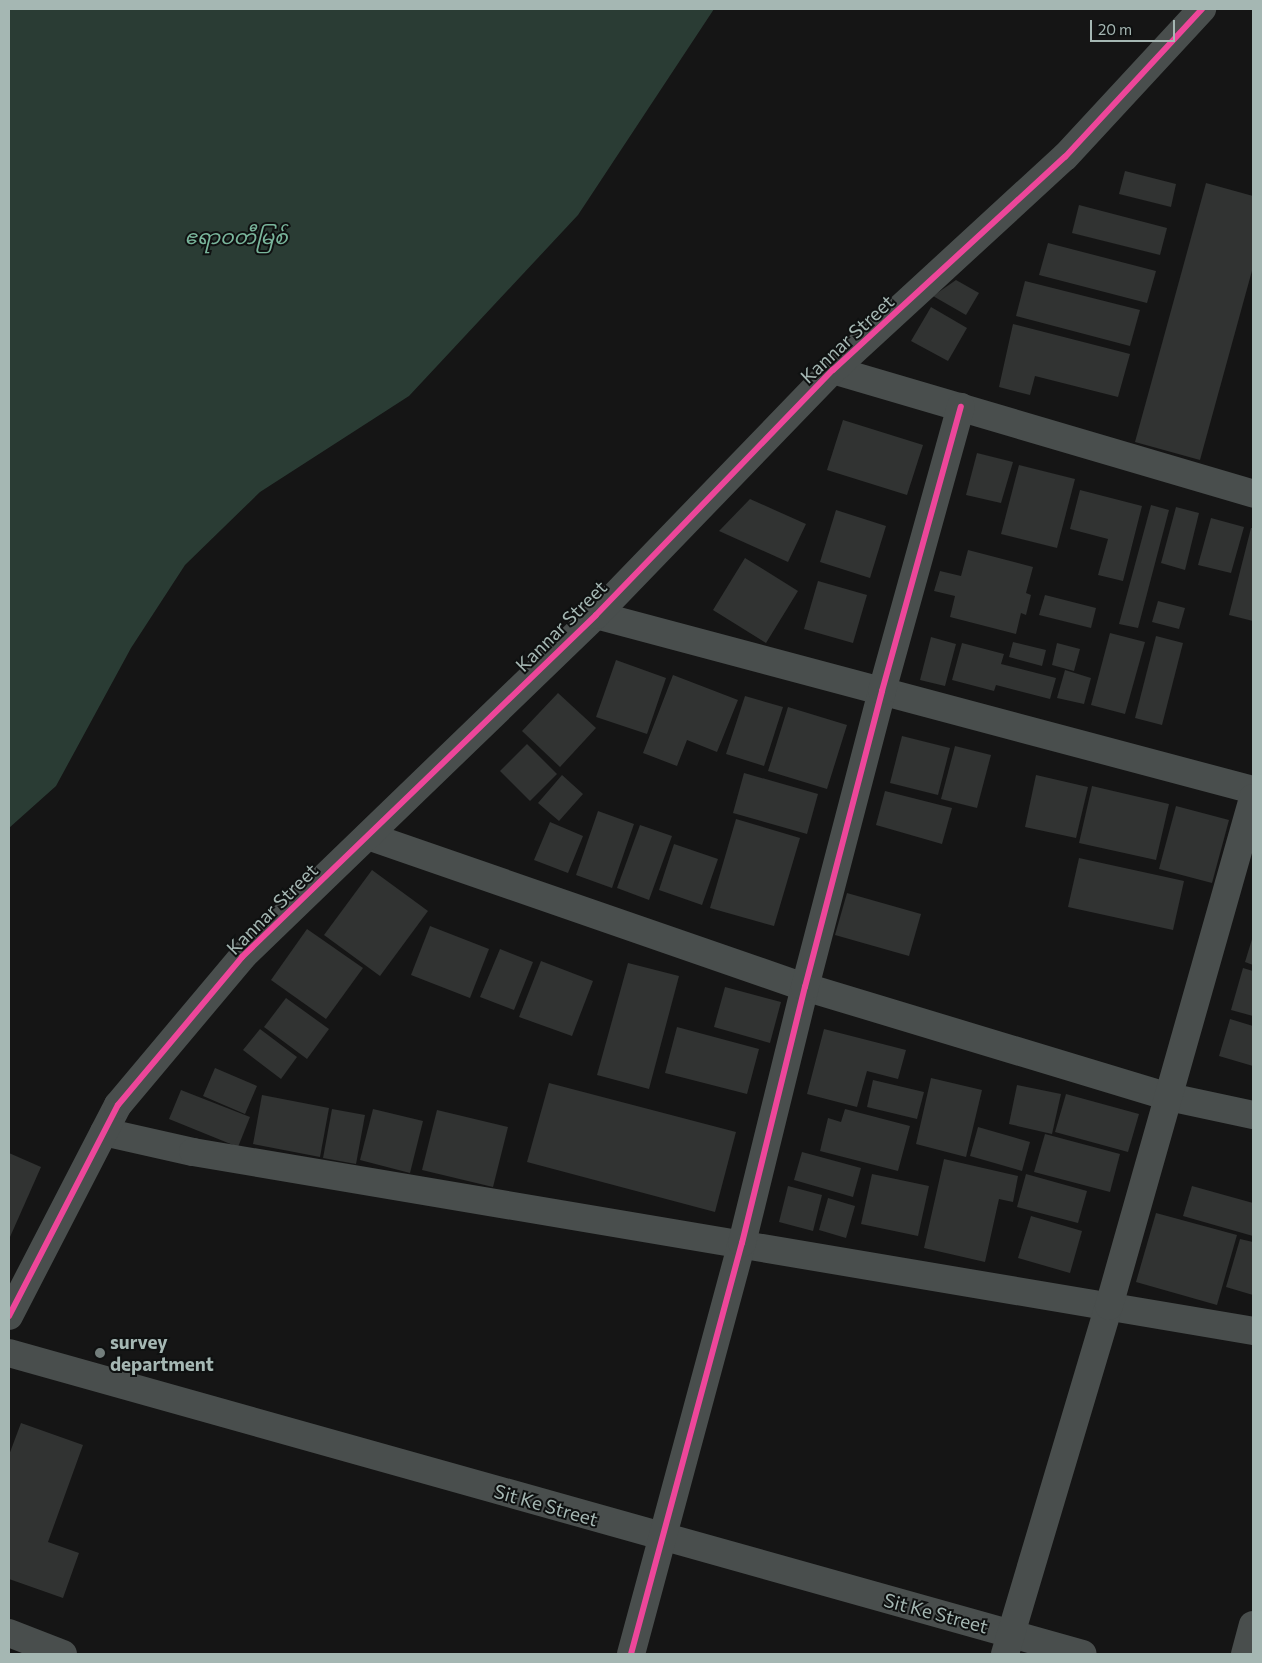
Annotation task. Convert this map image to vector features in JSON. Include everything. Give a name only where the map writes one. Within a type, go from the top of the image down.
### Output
[{"type":"street","name":"Kannar Street","points":[[9,1316],[118,1105],[242,957],[596,615],[833,370],[1065,157],[1202,9]]},
{"type":"street","points":[[833,370],[1253,494]]},
{"type":"street","points":[[631,1654],[742,1243],[805,987],[882,691],[961,407]]},
{"type":"street","points":[[596,615],[1253,790]]},
{"type":"street","points":[[1008,1644],[1109,1306],[1253,798]]},
{"type":"street","points":[[368,836],[805,987],[1169,1097],[1253,1115]]},
{"type":"street","points":[[104,1132],[193,1152],[742,1243],[1253,1331]]},
{"type":"street","name":"Sit Ke Street","points":[[9,1353],[662,1538],[1008,1644],[1083,1654]]},
{"type":"street","points":[[1245,1654],[1253,1625]]},
{"type":"street","points":[[9,1633],[63,1654]]},
{"type":"water","name":"ဧရာဝတီမြစ်","points":[[9,9],[714,9],[578,215],[409,396],[260,492],[185,565],[131,648],[56,786],[9,828]]},
{"type":"building","points":[[1125,171],[1176,184],[1171,207],[1119,194]]},
{"type":"building","points":[[1206,183],[1253,196],[1253,267],[1200,460],[1135,442]]},
{"type":"building","points":[[1079,205],[1167,228],[1160,255],[1072,233]]},
{"type":"building","points":[[1048,243],[1156,271],[1147,303],[1039,275]]},
{"type":"building","points":[[956,280],[979,293],[966,315],[933,296]]},
{"type":"building","points":[[1025,281],[1140,310],[1130,346],[1016,316]]},
{"type":"building","points":[[931,307],[967,328],[948,361],[911,341]]},
{"type":"building","points":[[1013,324],[1130,354],[1118,397],[1035,376],[1030,395],[999,387]]},
{"type":"building","points":[[843,420],[923,445],[907,495],[827,470]]},
{"type":"building","points":[[977,453],[1013,462],[1001,503],[966,495]]},
{"type":"building","points":[[1019,465],[1075,479],[1057,548],[1001,534]]},
{"type":"building","points":[[1080,490],[1142,506],[1123,581],[1098,575],[1108,539],[1070,529]]},
{"type":"building","points":[[750,499],[806,524],[788,562],[719,531]]},
{"type":"building","points":[[1151,505],[1169,510],[1138,628],[1119,624]]},
{"type":"building","points":[[1176,507],[1199,513],[1185,570],[1161,563]]},
{"type":"building","points":[[836,510],[886,526],[870,578],[820,562]]},
{"type":"building","points":[[1211,518],[1244,527],[1231,573],[1198,565]]},
{"type":"building","points":[[1251,528],[1253,528],[1253,621],[1229,615]]},
{"type":"building","points":[[968,550],[1033,567],[1026,593],[1031,595],[1026,615],[1021,613],[1016,634],[950,617],[955,596],[934,591],[940,571],[961,576]]},
{"type":"building","points":[[745,558],[798,591],[766,643],[713,610]]},
{"type":"building","points":[[818,581],[867,595],[853,643],[804,629]]},
{"type":"building","points":[[1045,595],[1096,608],[1091,628],[1039,615]]},
{"type":"building","points":[[1158,601],[1185,608],[1179,629],[1152,622]]},
{"type":"building","points":[[1110,633],[1145,642],[1125,714],[1091,705]]},
{"type":"building","points":[[1156,636],[1183,643],[1162,725],[1135,718]]},
{"type":"building","points":[[931,637],[956,644],[945,686],[920,680]]},
{"type":"building","points":[[1013,642],[1046,650],[1042,666],[1009,657]]},
{"type":"building","points":[[962,643],[1004,654],[1001,664],[1056,678],[1050,699],[996,685],[994,691],[952,680]]},
{"type":"building","points":[[1057,643],[1080,649],[1074,671],[1052,665]]},
{"type":"building","points":[[616,660],[666,678],[647,734],[596,717]]},
{"type":"building","points":[[1065,670],[1091,678],[1084,704],[1057,698]]},
{"type":"building","points":[[673,675],[738,700],[717,752],[687,740],[677,766],[643,753]]},
{"type":"building","points":[[558,693],[596,728],[560,767],[522,731]]},
{"type":"building","points":[[745,696],[783,707],[764,766],[726,754]]},
{"type":"building","points":[[788,707],[847,725],[827,789],[768,771]]},
{"type":"building","points":[[902,736],[950,748],[938,795],[890,783]]},
{"type":"building","points":[[527,744],[557,774],[530,801],[500,771]]},
{"type":"building","points":[[955,746],[991,755],[977,808],[941,799]]},
{"type":"building","points":[[744,773],[818,794],[807,834],[733,813]]},
{"type":"building","points":[[562,775],[583,794],[559,821],[538,803]]},
{"type":"building","points":[[1036,775],[1088,787],[1076,838],[1025,827]]},
{"type":"building","points":[[1092,786],[1169,804],[1156,860],[1079,843]]},
{"type":"building","points":[[885,791],[952,808],[942,844],[876,825]]},
{"type":"building","points":[[1176,806],[1229,820],[1212,883],[1159,869]]},
{"type":"building","points":[[598,811],[634,824],[612,888],[576,875]]},
{"type":"building","points":[[736,819],[800,838],[774,926],[710,908]]},
{"type":"building","points":[[550,822],[583,836],[568,873],[534,860]]},
{"type":"building","points":[[640,825],[672,836],[649,900],[617,888]]},
{"type":"building","points":[[674,844],[718,859],[702,905],[659,890]]},
{"type":"building","points":[[1079,858],[1184,881],[1173,930],[1068,907]]},
{"type":"building","points":[[372,870],[428,911],[380,976],[324,935]]},
{"type":"building","points":[[847,893],[921,914],[909,956],[835,935]]},
{"type":"building","points":[[430,926],[489,949],[470,998],[411,975]]},
{"type":"building","points":[[307,929],[363,968],[326,1019],[271,980]]},
{"type":"building","points":[[1253,936],[1253,965],[1245,962]]},
{"type":"building","points":[[500,949],[533,962],[514,1010],[480,997]]},
{"type":"building","points":[[541,961],[593,981],[572,1036],[519,1017]]},
{"type":"building","points":[[628,963],[679,976],[649,1089],[597,1075]]},
{"type":"building","points":[[1243,968],[1253,971],[1253,1016],[1231,1010]]},
{"type":"building","points":[[725,987],[781,1002],[770,1043],[714,1027]]},
{"type":"building","points":[[286,998],[329,1029],[307,1059],[264,1027]]},
{"type":"building","points":[[1230,1019],[1253,1026],[1253,1066],[1219,1056]]},
{"type":"building","points":[[677,1027],[759,1049],[747,1094],[665,1073]]},
{"type":"building","points":[[260,1029],[297,1057],[281,1079],[243,1050]]},
{"type":"building","points":[[824,1029],[906,1050],[898,1079],[867,1071],[857,1107],[807,1094]]},
{"type":"building","points":[[215,1068],[257,1086],[245,1114],[203,1096]]},
{"type":"building","points":[[931,1078],[982,1090],[966,1157],[916,1144]]},
{"type":"building","points":[[873,1080],[924,1092],[917,1119],[867,1107]]},
{"type":"building","points":[[549,1083],[736,1132],[715,1212],[527,1162]]},
{"type":"building","points":[[1017,1085],[1061,1094],[1052,1134],[1009,1124]]},
{"type":"building","points":[[181,1090],[250,1117],[238,1147],[169,1119]]},
{"type":"building","points":[[1066,1094],[1139,1114],[1128,1152],[1055,1132]]},
{"type":"building","points":[[262,1095],[329,1108],[320,1157],[253,1144]]},
{"type":"building","points":[[332,1109],[365,1115],[356,1164],[323,1158]]},
{"type":"building","points":[[373,1109],[423,1121],[410,1173],[360,1160]]},
{"type":"building","points":[[845,1109],[910,1126],[898,1171],[820,1151],[828,1118],[841,1122]]},
{"type":"building","points":[[437,1110],[508,1127],[493,1187],[422,1170]]},
{"type":"building","points":[[978,1127],[1030,1142],[1022,1171],[970,1156]]},
{"type":"building","points":[[1045,1134],[1120,1154],[1110,1192],[1034,1172]]},
{"type":"building","points":[[802,1152],[861,1168],[853,1197],[794,1180]]},
{"type":"building","points":[[9,1153],[41,1167],[10,1237],[9,1237]]},
{"type":"building","points":[[944,1159],[1018,1176],[1013,1202],[999,1199],[985,1262],[924,1248]]},
{"type":"building","points":[[872,1174],[929,1186],[918,1236],[861,1224]]},
{"type":"building","points":[[1026,1174],[1087,1191],[1078,1223],[1017,1207]]},
{"type":"building","points":[[788,1186],[822,1195],[813,1231],[779,1222]]},
{"type":"building","points":[[1192,1186],[1253,1203],[1253,1236],[1183,1216]]},
{"type":"building","points":[[828,1198],[855,1206],[846,1238],[819,1230]]},
{"type":"building","points":[[1156,1213],[1237,1235],[1217,1305],[1136,1282]]},
{"type":"building","points":[[1031,1216],[1082,1231],[1070,1273],[1018,1258]]},
{"type":"building","points":[[1240,1239],[1253,1242],[1253,1295],[1226,1287]]},
{"type":"building","points":[[21,1423],[83,1445],[48,1542],[79,1553],[63,1598],[9,1579],[9,1455]]},
{"type":"cycle path","points":[[9,1316],[118,1105],[242,957],[596,615],[833,370],[1065,157],[1202,9]]},
{"type":"cycle path","points":[[631,1654],[742,1243],[805,987],[882,691],[961,407]]},
{"type":"place","name":"survey department","points":[[100,1353]]}]
